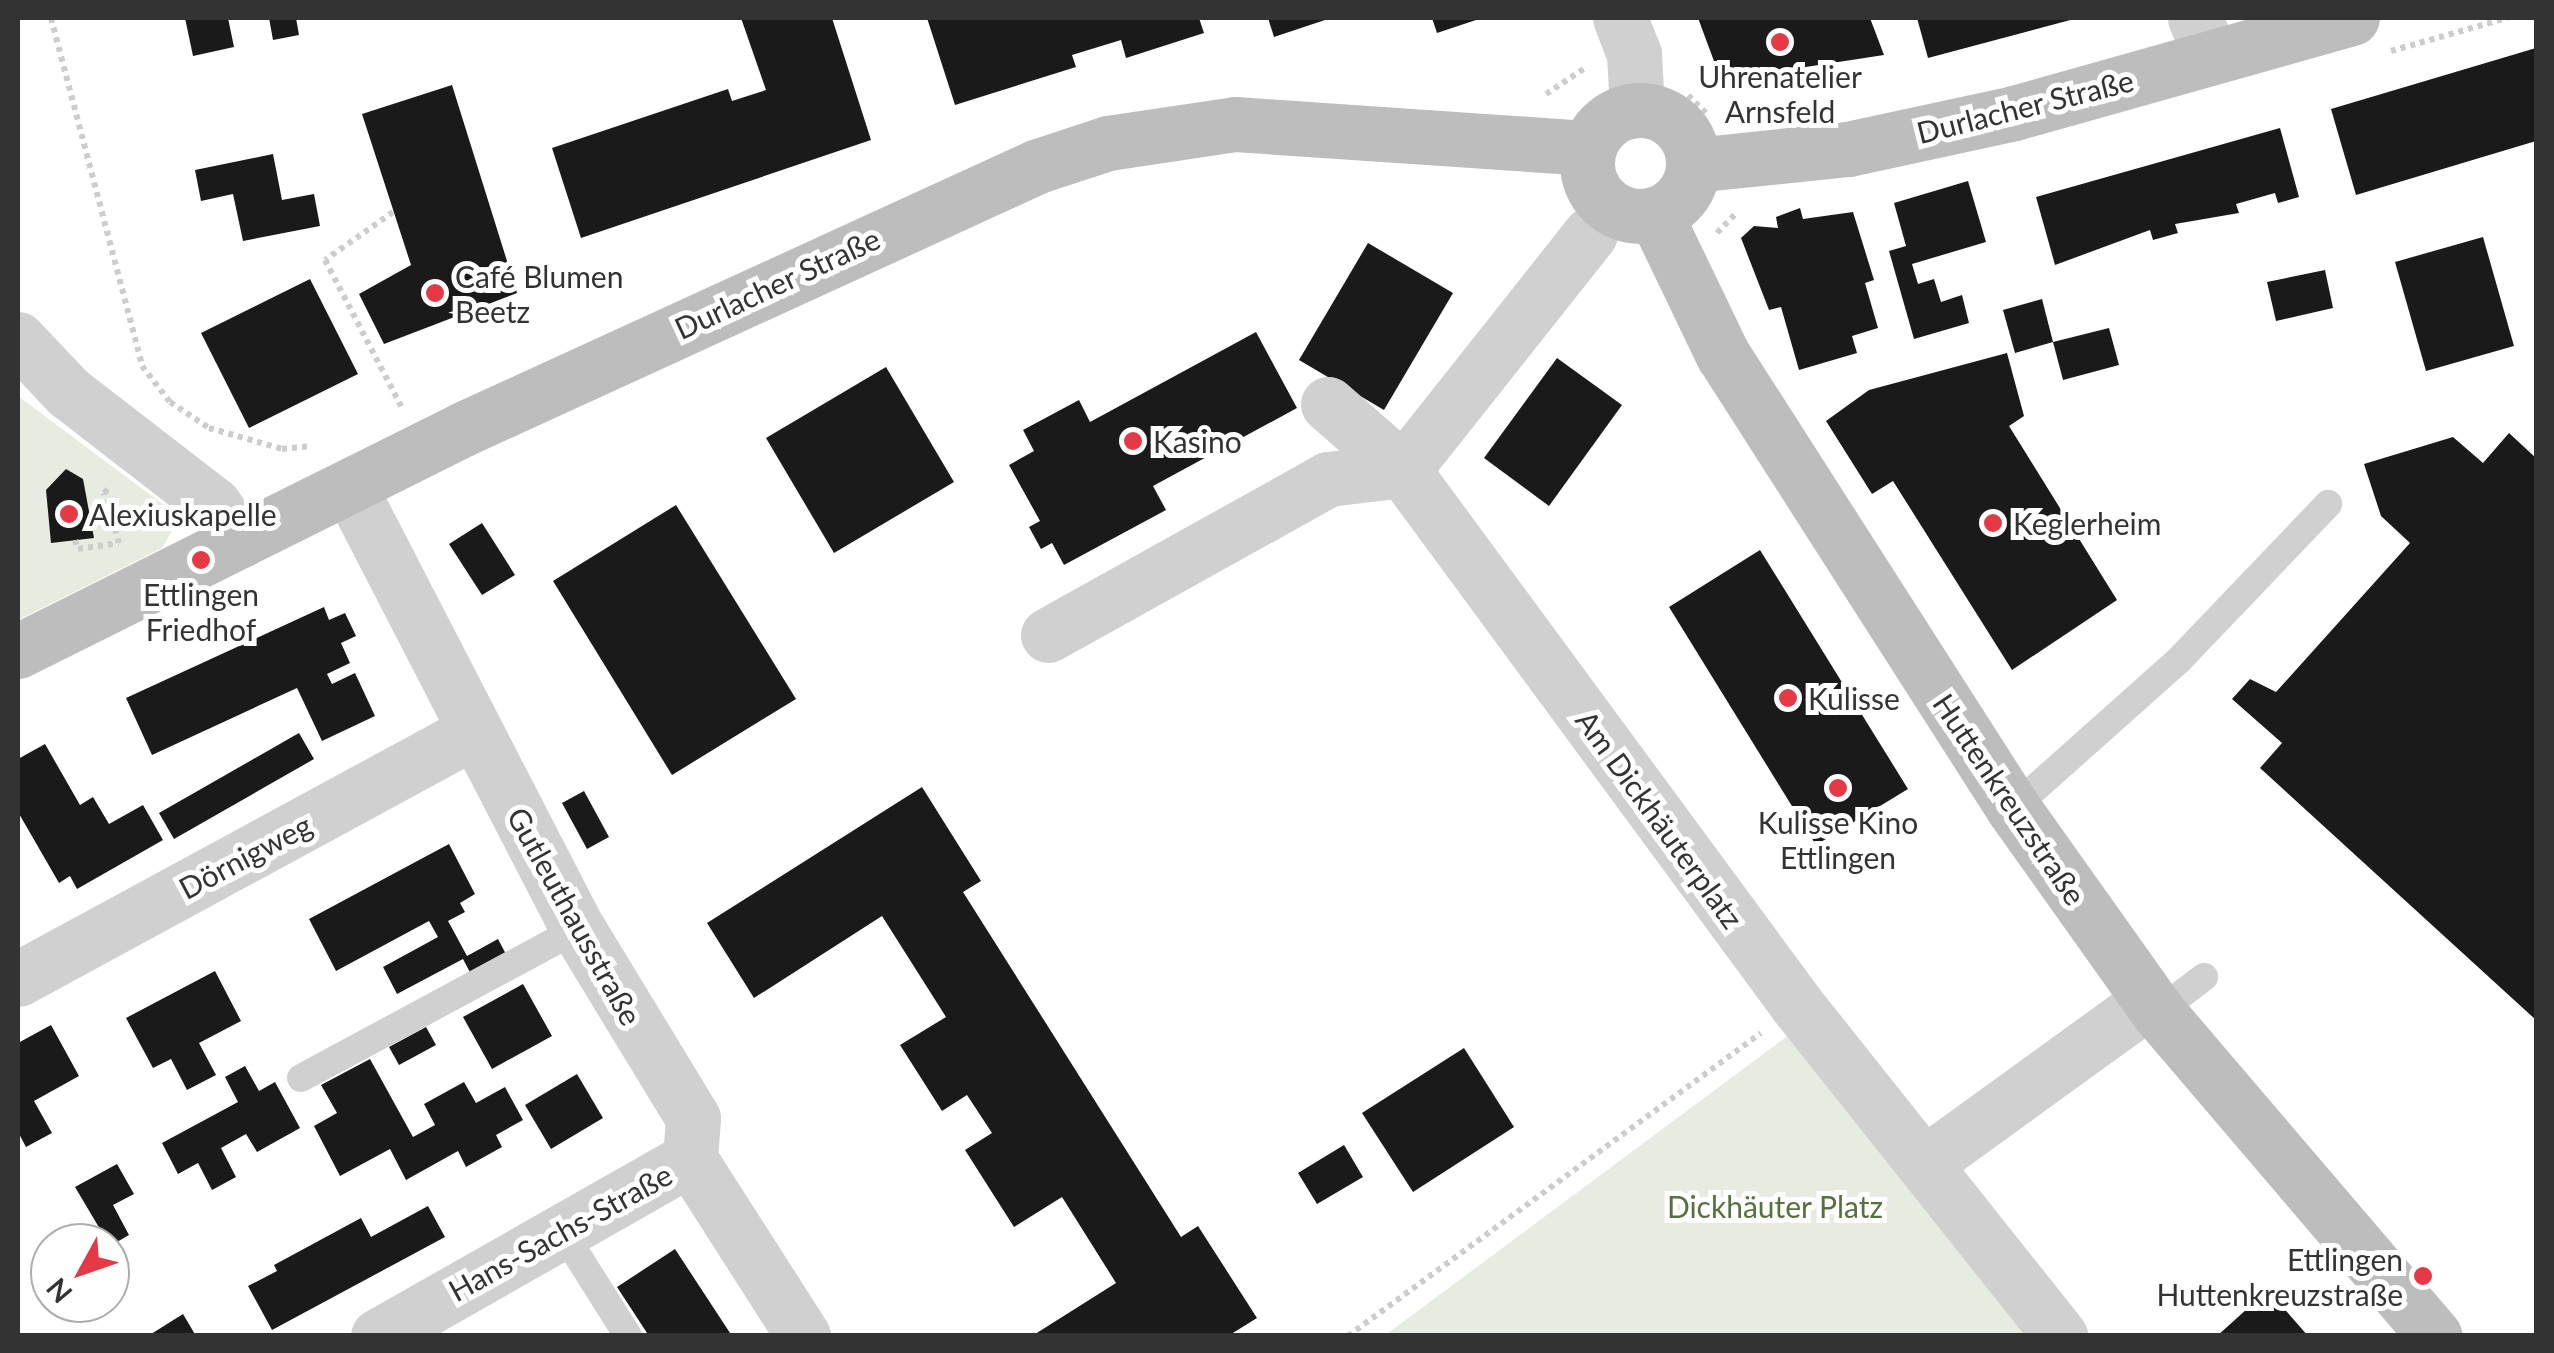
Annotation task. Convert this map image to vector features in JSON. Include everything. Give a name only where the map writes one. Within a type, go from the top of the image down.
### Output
[{"type":"main road","name":"Durlacher Straße","points":[[1704,143],[1848,149],[2203,37],[2364,36]]},
{"type":"main road","points":[[1659,99],[1670,120],[1704,143],[1682,196],[1655,214],[1623,214],[1597,195],[1589,148],[1607,122],[1659,99]]},
{"type":"main road","name":"Durlacher Straße","points":[[18,651],[240,541],[337,466],[462,429],[950,202],[1108,143],[1234,124],[1589,148]]},
{"type":"main road","name":"Huttenkreuzstraße","points":[[1655,214],[1723,355],[2013,808],[2153,1006],[2435,1336]]},
{"type":"street","points":[[1606,40],[1634,54],[1659,99]]},
{"type":"street","points":[[1048,634],[1328,478],[1403,470],[1590,234]]},
{"type":"street","points":[[18,339],[68,392],[214,505],[240,541]]},
{"type":"street","name":"Am Dickhäuterplatz","points":[[1328,404],[1403,470],[1783,1016],[1925,1162],[2057,1335]]},
{"type":"street","name":"Gutleuthausstraße","points":[[337,466],[578,929],[693,1118],[690,1159]]},
{"type":"street","name":"Dörnigweg","points":[[18,979],[473,732]]},
{"type":"street","points":[[1925,1162],[2153,1006]]},
{"type":"street","points":[[690,1159],[803,1336]]},
{"type":"street","name":"Hans-Sachs-Straße","points":[[378,1336],[690,1159]]},
{"type":"lane","points":[[2013,808],[2179,660],[2328,504]]},
{"type":"lane","points":[[301,1078],[578,929]]},
{"type":"lane","points":[[2153,1006],[2204,978]]},
{"type":"lane","points":[[562,1232],[628,1336]]},
{"type":"path","points":[[51,18],[142,366],[170,402],[209,428],[337,466]]},
{"type":"path","points":[[2364,36],[2507,18]]},
{"type":"path","points":[[1537,95],[1606,40]]},
{"type":"path","points":[[1659,99],[1704,143]]},
{"type":"path","points":[[1710,246],[1740,208]]},
{"type":"path","points":[[393,212],[326,260],[405,415]]},
{"type":"path","points":[[389,421],[446,395],[462,429]]},
{"type":"path","points":[[75,540],[78,550],[118,543],[104,493],[144,452]]},
{"type":"path","points":[[1348,1336],[1783,1016]]},
{"type":"green space","points":[[18,396],[180,517],[162,548],[18,620]]},
{"type":"green space","name":"Dickhäuter Platz","points":[[1801,1026],[2026,1336],[1384,1336]]},
{"type":"building","points":[[185,18],[228,18],[234,47],[193,56]]},
{"type":"building","points":[[269,18],[296,18],[299,35],[273,40]]},
{"type":"building","points":[[741,18],[832,18],[871,140],[581,238],[552,148],[728,89],[732,101],[766,90]]},
{"type":"building","points":[[927,18],[1199,18],[1204,33],[1126,58],[1121,40],[1072,55],[1076,67],[955,105]]},
{"type":"building","points":[[1268,18],[1331,18],[1274,37]]},
{"type":"building","points":[[1432,18],[1482,18],[1437,33]]},
{"type":"building","points":[[1698,18],[1870,18],[1884,55],[1721,80]]},
{"type":"building","points":[[1917,18],[2074,18],[2074,19],[1928,58]]},
{"type":"building","points":[[2536,48],[2536,141],[2356,195],[2331,109]]},
{"type":"building","points":[[452,85],[517,293],[384,344],[359,294],[411,265],[362,114]]},
{"type":"building","points":[[2280,128],[2299,197],[2278,203],[2275,193],[2236,204],[2239,213],[2175,224],[2178,233],[2153,240],[2150,230],[2055,265],[2036,197]]},
{"type":"building","points":[[273,154],[282,200],[314,194],[320,226],[243,241],[233,194],[201,201],[195,170]]},
{"type":"building","points":[[1968,181],[1986,242],[1912,264],[1918,284],[1934,279],[1941,302],[1962,295],[1969,323],[1914,339],[1889,251],[1906,246],[1894,203]]},
{"type":"building","points":[[1800,208],[1803,219],[1853,212],[1874,280],[1865,283],[1878,328],[1852,336],[1857,353],[1799,370],[1781,307],[1769,310],[1741,238],[1754,226],[1778,228],[1776,217]]},
{"type":"building","points":[[2483,237],[2514,346],[2426,371],[2395,262]]},
{"type":"building","points":[[1368,243],[1453,293],[1384,410],[1299,360]]},
{"type":"building","points":[[2325,270],[2333,308],[2276,321],[2267,282]]},
{"type":"building","points":[[310,279],[358,374],[249,428],[201,333]]},
{"type":"building","points":[[2042,299],[2053,342],[2015,353],[2003,310]]},
{"type":"building","points":[[2109,328],[2119,365],[2063,380],[2053,342]]},
{"type":"building","name":"Kasino","points":[[1256,332],[1297,408],[1153,486],[1166,510],[1064,565],[1052,543],[1041,549],[1029,527],[1040,521],[1009,465],[1034,451],[1023,430],[1079,400],[1090,422]]},
{"type":"building","points":[[2007,353],[2024,416],[2009,426],[2117,600],[2012,670],[1893,481],[1872,494],[1826,421],[1869,390]]},
{"type":"building","points":[[1557,358],[1622,405],[1549,506],[1484,458]]},
{"type":"building","points":[[886,367],[954,482],[834,553],[766,438]]},
{"type":"building","points":[[2509,433],[2536,458],[2536,1020],[2260,768],[2282,743],[2232,699],[2250,679],[2276,692],[2410,543],[2381,516],[2364,464],[2453,437],[2483,463]]},
{"type":"building","name":"Alexiuskapelle","points":[[66,469],[83,479],[94,538],[51,543],[46,490]]},
{"type":"building","points":[[676,505],[796,699],[672,775],[553,581]]},
{"type":"building","points":[[482,523],[515,575],[482,595],[449,544]]},
{"type":"building","name":"Kulisse","points":[[1760,550],[1908,789],[1816,845],[1669,607]]},
{"type":"building","points":[[324,607],[329,620],[345,613],[356,636],[341,643],[350,663],[327,674],[332,684],[355,673],[375,716],[322,741],[297,688],[152,755],[126,698]]},
{"type":"building","points":[[299,733],[314,759],[174,839],[159,813]]},
{"type":"building","points":[[45,744],[80,805],[93,797],[109,824],[143,805],[163,840],[77,889],[70,876],[59,883],[18,812],[18,759]]},
{"type":"building","points":[[922,787],[981,881],[963,892],[1181,1237],[1198,1226],[1257,1318],[1228,1336],[1032,1336],[1116,1283],[1062,1197],[1014,1227],[965,1150],[992,1133],[967,1095],[942,1111],[900,1045],[946,1017],[882,916],[754,998],[707,923]]},
{"type":"building","points":[[584,791],[609,837],[587,849],[562,803]]},
{"type":"building","points":[[449,844],[475,894],[460,903],[465,912],[448,921],[467,956],[498,939],[508,958],[473,978],[463,959],[397,994],[383,967],[438,937],[429,921],[336,971],[309,919]]},
{"type":"building","points":[[215,971],[241,1021],[199,1043],[216,1075],[187,1090],[171,1059],[153,1068],[126,1018]]},
{"type":"building","points":[[523,984],[552,1036],[492,1069],[463,1017]]},
{"type":"building","points":[[51,1025],[79,1076],[34,1101],[52,1133],[26,1147],[18,1132],[18,1043]]},
{"type":"building","points":[[426,1027],[436,1045],[399,1065],[389,1047]]},
{"type":"building","points":[[1464,1048],[1514,1127],[1413,1192],[1362,1113]]},
{"type":"building","points":[[370,1059],[413,1137],[435,1125],[424,1104],[464,1082],[476,1103],[505,1087],[523,1120],[496,1135],[502,1147],[466,1167],[458,1151],[406,1180],[390,1149],[340,1176],[314,1126],[337,1113],[321,1085]]},
{"type":"building","points":[[245,1066],[259,1091],[275,1082],[300,1128],[257,1152],[246,1134],[221,1148],[236,1177],[212,1190],[198,1163],[178,1174],[162,1143],[238,1102],[225,1077]]},
{"type":"building","points":[[577,1074],[603,1118],[551,1149],[525,1105]]},
{"type":"building","points":[[1344,1145],[1363,1177],[1317,1204],[1298,1173]]},
{"type":"building","points":[[117,1164],[134,1194],[113,1205],[123,1223],[96,1223],[75,1187]]},
{"type":"building","points":[[428,1206],[445,1237],[272,1330],[248,1286],[277,1271],[274,1265],[361,1218],[371,1237]]},
{"type":"building","points":[[675,1249],[732,1336],[649,1336],[617,1287]]},
{"type":"building","points":[[2268,1290],[2308,1336],[2217,1336]]},
{"type":"building","points":[[183,1314],[196,1336],[148,1336]]},
{"type":"place","name":"Uhrenatelier Arnsfeld","points":[[1780,42]]},
{"type":"place","name":"Café Blumen Beetz","points":[[435,293]]},
{"type":"place","name":"Kasino","points":[[1133,441]]},
{"type":"place","name":"Alexiuskapelle","points":[[69,514]]},
{"type":"place","name":"Keglerheim","points":[[1993,523]]},
{"type":"place","name":"Ettlingen Friedhof","points":[[201,560]]},
{"type":"place","name":"Kulisse","points":[[1788,698]]},
{"type":"place","name":"Kulisse Kino Ettlingen","points":[[1838,788]]},
{"type":"place","name":"Ettlingen Huttenkreuzstraße","points":[[2423,1276]]}]
